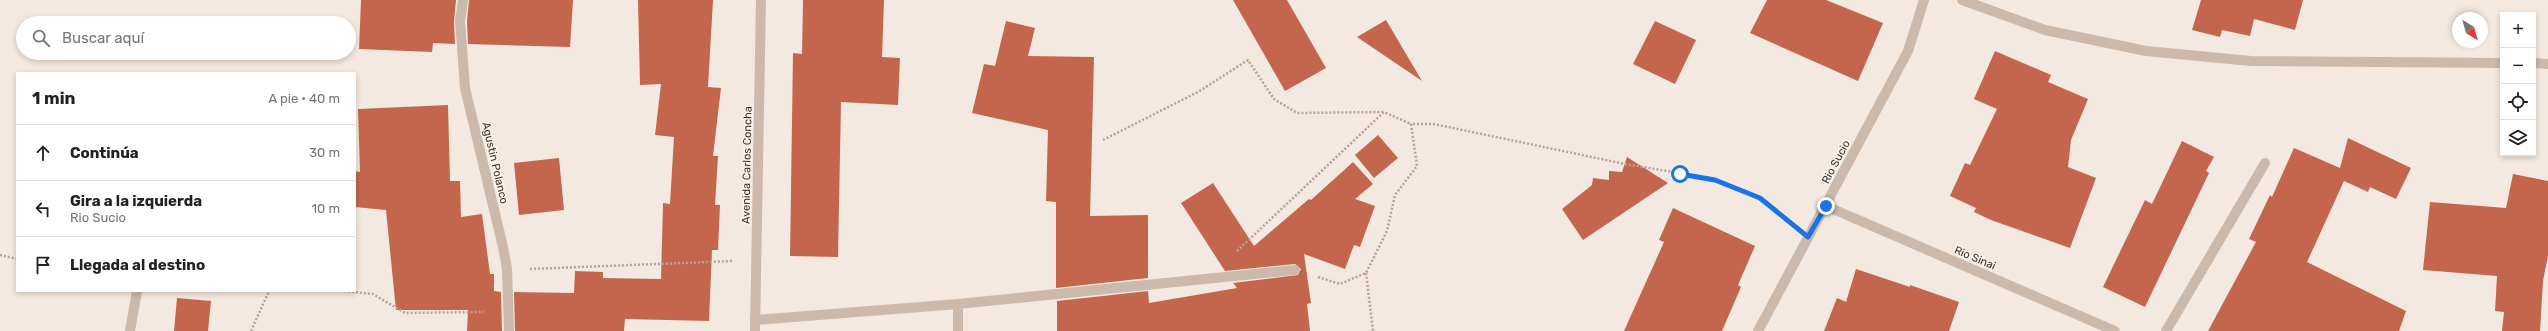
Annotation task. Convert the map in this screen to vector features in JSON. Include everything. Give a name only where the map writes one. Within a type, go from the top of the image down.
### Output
[{"type":"street","name":"Agustin Polanco","points":[[463,0],[460,21],[465,88],[507,270],[509,331]]},
{"type":"street","name":"Avenida Carlos Concha","points":[[755,331],[761,0]]},
{"type":"street","name":"Rio Sucio","points":[[1758,331],[1908,51],[1924,0]]},
{"type":"street","points":[[1962,0],[2045,30],[2146,51],[2251,61],[2500,63]]},
{"type":"street","points":[[2536,63],[2548,64]]},
{"type":"street","points":[[2166,331],[2265,163]]},
{"type":"street","name":"Rio Sinai","points":[[1826,206],[2115,331]]},
{"type":"street","points":[[755,320],[958,304],[1295,270]]},
{"type":"street","points":[[130,331],[137,292]]},
{"type":"street","points":[[958,304],[958,331]]},
{"type":"path","points":[[1103,140],[1198,92],[1248,60],[1274,100],[1297,113],[1384,112],[1411,124],[1434,124],[1625,164],[1715,180],[1760,198],[1808,237]]},
{"type":"path","points":[[1235,253],[1384,112]]},
{"type":"path","points":[[1373,331],[1366,273],[1387,231],[1395,195],[1417,166],[1411,124]]},
{"type":"path","points":[[0,255],[16,259]]},
{"type":"path","points":[[507,270],[757,260]]},
{"type":"path","points":[[1295,270],[1340,284],[1366,273]]},
{"type":"path","points":[[250,331],[269,292]]},
{"type":"path","points":[[354,292],[373,294],[405,313],[509,312]]},
{"type":"building","points":[[361,0],[456,0],[454,21],[455,44],[433,43],[432,52],[359,49]]},
{"type":"building","points":[[469,0],[573,0],[570,47],[468,44],[467,21]]},
{"type":"building","points":[[638,0],[713,0],[708,87],[721,88],[713,156],[718,156],[715,205],[720,205],[718,250],[712,250],[709,321],[625,319],[624,331],[515,331],[514,292],[574,293],[575,271],[603,272],[603,278],[661,279],[663,203],[670,204],[674,137],[655,135],[661,84],[640,85]]},
{"type":"building","points":[[803,0],[884,0],[882,57],[900,58],[898,105],[841,102],[838,257],[790,256],[793,53],[802,54]]},
{"type":"building","points":[[1233,0],[1287,0],[1326,68],[1285,91]]},
{"type":"building","points":[[1767,0],[1826,0],[1883,23],[1858,81],[1750,33]]},
{"type":"building","points":[[2201,0],[2303,0],[2295,30],[2254,19],[2250,36],[2222,30],[2220,37],[2192,30]]},
{"type":"building","points":[[1386,20],[1422,81],[1357,37]]},
{"type":"building","points":[[1006,21],[1035,28],[1028,56],[1094,57],[1090,216],[1148,215],[1148,278],[1056,288],[1056,202],[1046,201],[1048,130],[972,113],[984,64],[995,66]]},
{"type":"building","points":[[1655,21],[1696,40],[1675,84],[1633,64]]},
{"type":"building","points":[[1995,51],[2051,75],[2048,82],[2088,99],[2071,140],[2068,167],[2096,178],[2070,248],[1991,220],[1974,212],[1976,208],[1950,196],[1965,163],[1970,165],[1997,109],[1974,99]]},
{"type":"building","points":[[448,105],[450,181],[460,181],[461,217],[482,214],[490,274],[494,274],[494,291],[501,292],[502,331],[467,331],[468,310],[396,310],[386,210],[356,207],[356,171],[360,172],[358,109]]},
{"type":"building","points":[[1378,135],[1398,158],[1374,178],[1355,155]]},
{"type":"building","points":[[2348,138],[2411,168],[2396,199],[2370,187],[2368,192],[2344,181],[2307,262],[2406,311],[2399,331],[2208,331],[2256,242],[2249,239],[2270,195],[2272,197],[2294,148],[2340,168]]},
{"type":"building","points":[[2182,141],[2214,157],[2206,171],[2209,173],[2145,307],[2103,287],[2145,200],[2152,204]]},
{"type":"building","points":[[1627,157],[1668,183],[1583,240],[1562,209],[1592,185],[1593,178],[1609,180],[1609,171],[1622,172]]},
{"type":"building","points":[[559,158],[564,210],[519,215],[514,163]]},
{"type":"building","points":[[1353,162],[1373,184],[1355,199],[1375,206],[1360,247],[1354,245],[1345,269],[1304,254],[1311,303],[1307,304],[1310,331],[1057,331],[1057,301],[1148,291],[1149,303],[1237,288],[1233,283],[1298,275],[1301,269],[1295,264],[1225,271],[1181,203],[1213,183],[1254,246],[1309,199],[1311,200]]},
{"type":"building","points":[[2513,174],[2548,181],[2548,256],[2543,281],[2540,331],[2502,331],[2504,312],[2495,311],[2497,276],[2423,270],[2430,202],[2506,208]]},
{"type":"building","points":[[1673,208],[1755,246],[1738,285],[1741,287],[1722,331],[1624,331],[1664,242],[1659,240]]},
{"type":"building","points":[[1856,269],[1910,287],[1910,285],[1959,302],[1949,331],[1824,331],[1837,298],[1846,302]]},
{"type":"building","points":[[177,298],[211,301],[208,331],[174,331]]},
{"type":"route","points":[[1680,174],[1715,180],[1760,198],[1808,237],[1826,206]]}]
